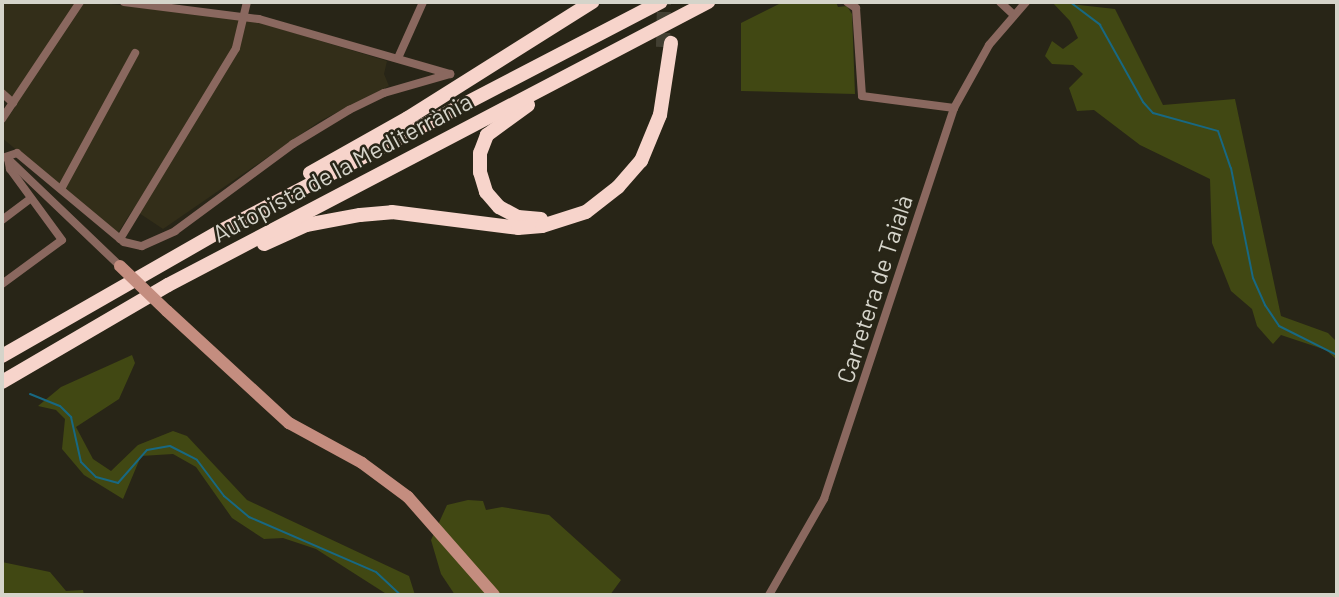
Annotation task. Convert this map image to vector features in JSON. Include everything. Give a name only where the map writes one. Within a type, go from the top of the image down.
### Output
[{"type":"highway","points":[[217,233],[592,2]]},
{"type":"highway","name":"Autopista de la Mediterrània","points":[[2,356],[217,233],[660,2]]},
{"type":"highway","name":"Autopista de la Mediterrània","points":[[2,382],[182,278],[708,2]]},
{"type":"highway","points":[[182,278],[214,269],[276,237],[331,218],[392,212],[518,228],[542,226],[586,212],[618,187],[641,161],[660,115],[667,45],[647,128],[617,179],[594,198],[553,217],[528,219],[499,207],[481,181],[480,153],[487,135],[505,118],[625,46]]},
{"type":"street","points":[[2,119],[80,2]]},
{"type":"street","points":[[4,156],[17,153],[122,241],[142,246],[175,231],[293,144],[349,110],[384,93],[450,74],[244,16],[124,2]]},
{"type":"street","points":[[122,241],[236,48],[247,2]]},
{"type":"street","points":[[398,58],[424,2]]},
{"type":"street","points":[[847,2],[856,9],[862,96],[954,108]]},
{"type":"street","points":[[1000,2],[1014,15]]},
{"type":"street","name":"Carretera de Taialà","points":[[769,595],[824,499],[954,108],[989,44],[1026,2]]},
{"type":"street","points":[[61,189],[135,52]]},
{"type":"street","points":[[2,93],[13,103]]},
{"type":"street","points":[[2,284],[62,240],[4,156]]},
{"type":"street","points":[[4,156],[282,418],[362,463],[408,497],[494,595]]},
{"type":"street","points":[[2,220],[32,198]]},
{"type":"shaded area","points":[[2,2],[95,2],[258,22],[387,61],[384,74],[389,86],[320,121],[163,229],[133,209],[118,233],[2,138],[2,126],[18,103],[2,88]]},
{"type":"green space","points":[[783,2],[836,2],[838,7],[847,6],[852,14],[855,94],[741,91],[741,23]]},
{"type":"green space","points":[[1052,2],[1115,9],[1163,105],[1235,99],[1281,316],[1328,333],[1337,342],[1337,360],[1326,350],[1281,335],[1273,344],[1257,326],[1252,309],[1231,291],[1212,243],[1210,179],[1140,145],[1094,110],[1077,111],[1069,88],[1083,74],[1073,65],[1052,64],[1045,56],[1052,41],[1063,49],[1078,38],[1070,21]]},
{"type":"green space","points":[[132,355],[135,363],[119,399],[76,427],[93,459],[111,471],[138,445],[173,431],[187,436],[247,500],[409,576],[415,595],[388,595],[316,549],[283,538],[264,539],[232,518],[196,467],[173,454],[141,456],[123,499],[84,475],[62,449],[65,419],[56,410],[38,406],[61,387]]},
{"type":"green space","points":[[468,500],[483,501],[486,510],[502,507],[549,515],[621,580],[610,595],[455,595],[441,574],[431,540],[447,505]]},
{"type":"green space","points":[[2,562],[50,572],[66,591],[83,590],[84,595],[2,595]]},
{"type":"waterway","points":[[1070,2],[1100,25],[1143,102],[1153,113],[1218,131],[1231,168],[1253,278],[1265,305],[1279,326],[1337,355]]},
{"type":"waterway","points":[[30,394],[60,406],[71,417],[81,462],[96,477],[118,483],[147,450],[170,446],[197,460],[224,496],[249,517],[376,572],[401,595]]},
{"type":"tunnel","points":[[663,47],[664,2]]}]
